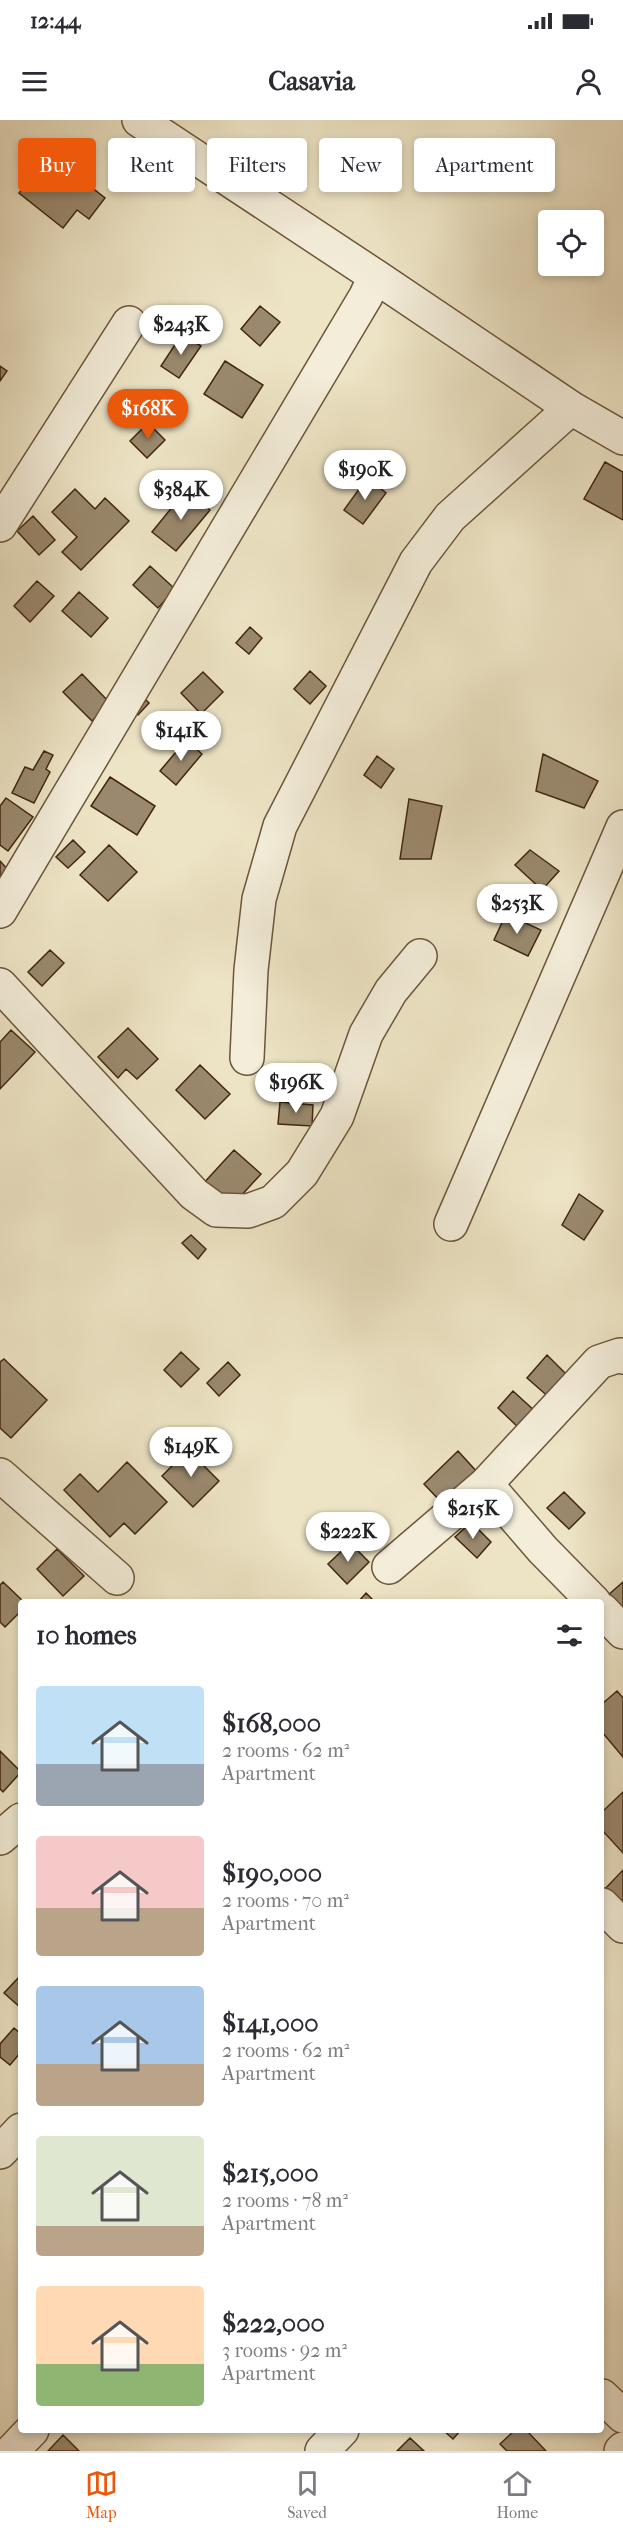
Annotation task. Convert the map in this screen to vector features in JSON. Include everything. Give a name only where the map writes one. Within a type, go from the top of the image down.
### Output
[{"type":"street","points":[[139,120],[571,408],[623,438]]},
{"type":"street","points":[[0,911],[366,296],[375,276]]},
{"type":"street","points":[[0,525],[129,323]]},
{"type":"street","points":[[247,1058],[251,970],[259,899],[280,826],[416,562],[450,517],[571,408]]},
{"type":"street","points":[[451,1224],[623,827]]},
{"type":"street","points":[[0,985],[194,1194],[216,1210],[248,1211],[273,1202],[302,1173],[337,1116],[366,1034],[391,991],[420,956]]},
{"type":"street","points":[[389,1568],[486,1484],[598,1362],[608,1357],[620,1355],[623,1357]]},
{"type":"street","points":[[0,1475],[117,1578]]},
{"type":"street","points":[[486,1484],[543,1550],[591,1599]]},
{"type":"street","points":[[604,1612],[623,1632]]},
{"type":"street","points":[[0,1838],[18,1823]]},
{"type":"street","points":[[604,1907],[623,1926]]},
{"type":"street","points":[[0,2152],[18,2133]]},
{"type":"street","points":[[604,2398],[623,2416]]},
{"type":"street","points":[[12,2451],[29,2433]]},
{"type":"street","points":[[322,2451],[339,2433]]},
{"type":"building","points":[[96,191],[105,198],[89,219],[77,210],[63,228],[19,193]]},
{"type":"building","points":[[260,306],[280,322],[260,346],[241,329]]},
{"type":"building","points":[[182,334],[201,346],[179,378],[161,366]]},
{"type":"building","points":[[225,361],[263,385],[242,418],[204,394]]},
{"type":"building","points":[[0,366],[7,371],[0,381]]},
{"type":"building","points":[[148,423],[165,440],[147,458],[130,441]]},
{"type":"building","points":[[605,462],[623,472],[623,520],[584,499]]},
{"type":"building","points":[[367,478],[386,493],[363,524],[344,510]]},
{"type":"building","points":[[75,489],[95,509],[105,498],[129,521],[81,570],[62,552],[77,537],[52,512]]},
{"type":"building","points":[[186,490],[210,510],[176,551],[152,532]]},
{"type":"building","points":[[33,516],[55,540],[39,555],[17,531]]},
{"type":"building","points":[[150,566],[175,589],[158,608],[133,585]]},
{"type":"building","points":[[37,581],[54,596],[30,622],[14,606]]},
{"type":"building","points":[[79,592],[108,618],[91,637],[62,611]]},
{"type":"building","points":[[250,627],[262,638],[249,654],[236,643]]},
{"type":"building","points":[[310,671],[326,686],[310,704],[294,689]]},
{"type":"building","points":[[203,672],[223,692],[201,714],[181,693]]},
{"type":"building","points":[[82,674],[110,703],[92,721],[63,692]]},
{"type":"building","points":[[140,694],[149,703],[138,715],[129,706]]},
{"type":"building","points":[[186,740],[202,754],[176,785],[160,771]]},
{"type":"building","points":[[44,751],[53,755],[46,769],[50,772],[34,803],[12,793],[25,767],[33,770]]},
{"type":"building","points":[[543,754],[598,781],[584,808],[536,791]]},
{"type":"building","points":[[377,756],[394,769],[381,788],[364,775]]},
{"type":"building","points":[[110,777],[155,806],[137,835],[91,806]]},
{"type":"building","points":[[6,798],[33,817],[8,851],[0,845],[0,806]]},
{"type":"building","points":[[409,799],[442,806],[431,859],[400,859]]},
{"type":"building","points":[[73,840],[85,852],[68,868],[56,857]]},
{"type":"building","points":[[109,845],[137,872],[108,901],[80,875]]},
{"type":"building","points":[[530,850],[559,871],[542,890],[515,865]]},
{"type":"building","points":[[0,861],[10,872],[0,882]]},
{"type":"building","points":[[506,914],[541,930],[528,956],[494,940]]},
{"type":"building","points":[[50,950],[64,963],[42,986],[28,972]]},
{"type":"building","points":[[128,1028],[158,1059],[137,1079],[126,1069],[118,1078],[98,1057]]},
{"type":"building","points":[[11,1030],[35,1052],[0,1089],[0,1042]]},
{"type":"building","points":[[200,1065],[230,1094],[205,1119],[176,1090]]},
{"type":"building","points":[[280,1102],[313,1105],[312,1126],[278,1124]]},
{"type":"building","points":[[234,1150],[261,1174],[229,1209],[202,1185]]},
{"type":"building","points":[[579,1194],[603,1211],[584,1240],[562,1225]]},
{"type":"building","points":[[191,1235],[206,1249],[198,1259],[182,1243]]},
{"type":"building","points":[[181,1352],[199,1369],[181,1387],[164,1370]]},
{"type":"building","points":[[547,1355],[570,1378],[551,1399],[527,1378]]},
{"type":"building","points":[[4,1359],[47,1400],[11,1438],[0,1428],[0,1362]]},
{"type":"building","points":[[228,1362],[240,1375],[219,1396],[207,1383]]},
{"type":"building","points":[[513,1391],[537,1413],[521,1430],[498,1408]]},
{"type":"building","points":[[188,1450],[219,1481],[193,1507],[162,1476]]},
{"type":"building","points":[[458,1451],[478,1473],[444,1505],[424,1484]]},
{"type":"building","points":[[127,1462],[167,1502],[135,1534],[124,1523],[110,1537],[64,1490],[80,1474],[98,1492]]},
{"type":"building","points":[[564,1492],[585,1513],[569,1529],[547,1508]]},
{"type":"building","points":[[471,1522],[491,1542],[477,1558],[455,1537]]},
{"type":"building","points":[[350,1543],[369,1562],[347,1584],[328,1564]]},
{"type":"building","points":[[57,1549],[84,1576],[63,1596],[37,1569]]},
{"type":"building","points":[[3,1582],[21,1599],[18,1599],[18,1614],[5,1627],[0,1622],[0,1585]]},
{"type":"building","points":[[623,1582],[623,1606],[619,1609],[607,1596]]},
{"type":"building","points":[[366,1593],[372,1599],[361,1599]]},
{"type":"building","points":[[617,1691],[623,1698],[623,1757],[604,1734],[604,1702]]},
{"type":"building","points":[[0,1751],[18,1769],[18,1775],[3,1792],[0,1789]]},
{"type":"building","points":[[623,1792],[623,1853],[604,1832],[604,1810]]},
{"type":"building","points":[[623,1870],[623,1906],[605,1889]]},
{"type":"building","points":[[18,1978],[18,2005],[4,1993]]},
{"type":"building","points":[[14,2028],[18,2031],[18,2056],[10,2065],[0,2057],[0,2044]]},
{"type":"building","points":[[446,2433],[458,2433],[453,2439]]},
{"type":"building","points":[[512,2433],[529,2433],[546,2451],[507,2451],[500,2444]]},
{"type":"building","points":[[63,2435],[79,2451],[48,2451]]},
{"type":"building","points":[[410,2438],[424,2451],[397,2451]]}]
